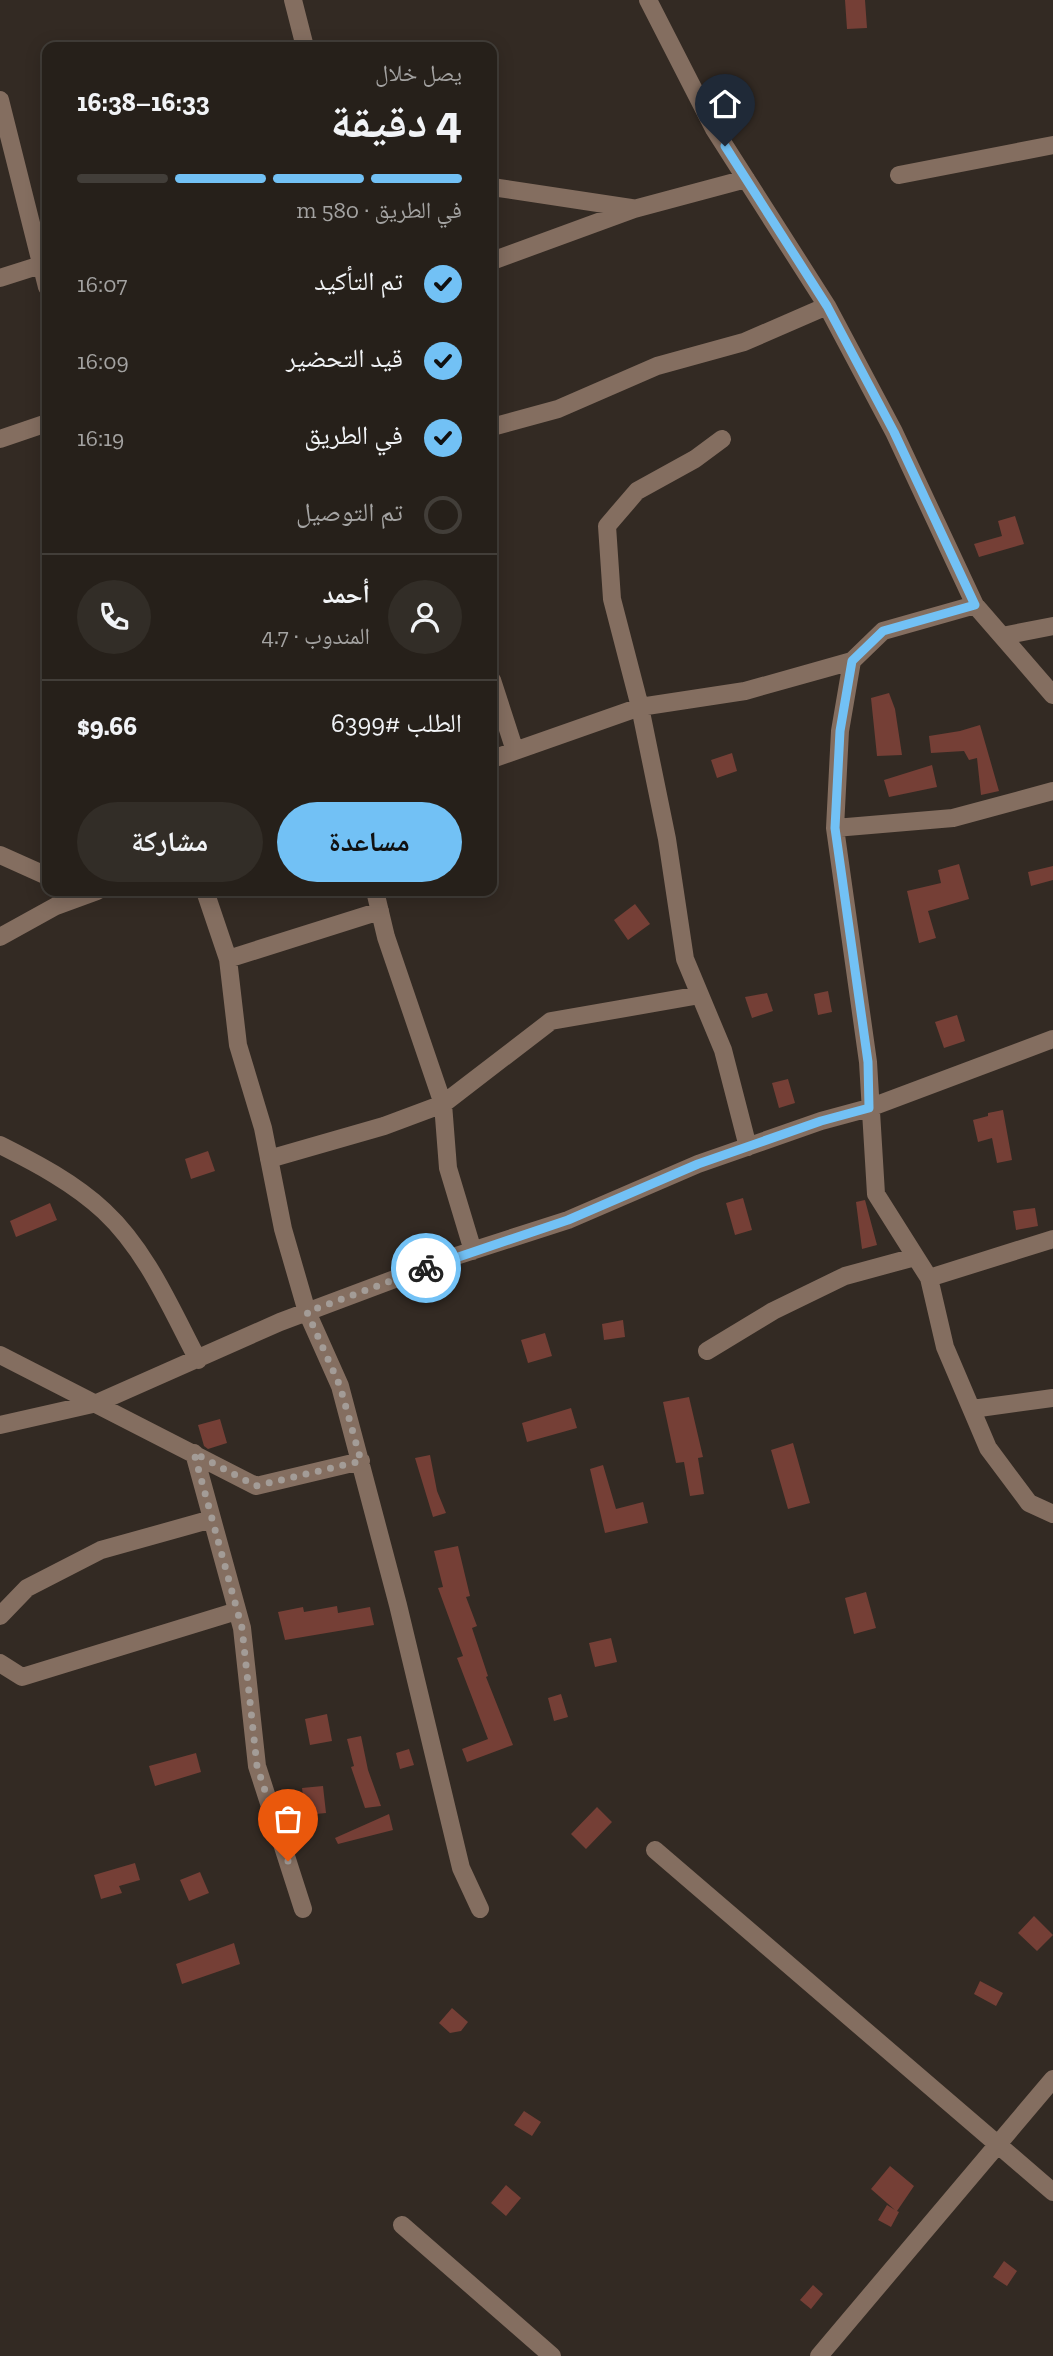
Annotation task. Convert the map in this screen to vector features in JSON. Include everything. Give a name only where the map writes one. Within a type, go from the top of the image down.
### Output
[{"type":"street","points":[[293,0],[304,42]]},
{"type":"street","points":[[648,0],[714,129],[827,306],[894,432],[975,605],[1053,695]]},
{"type":"street","points":[[0,100],[42,253]]},
{"type":"street","points":[[899,175],[1053,145]]},
{"type":"street","points":[[497,259],[634,209],[746,179]]},
{"type":"street","points":[[497,188],[634,209]]},
{"type":"street","points":[[0,278],[42,265]]},
{"type":"street","points":[[497,426],[558,408],[657,366],[744,342],[827,306]]},
{"type":"street","points":[[0,439],[42,425]]},
{"type":"street","points":[[722,439],[695,460],[637,491],[607,526],[612,599],[640,707],[667,839],[685,959],[723,1049],[748,1147]]},
{"type":"street","points":[[497,757],[640,707],[745,691],[852,661],[883,631],[975,605]]},
{"type":"street","points":[[1002,636],[1053,626]]},
{"type":"street","points":[[852,661],[840,731],[835,828],[868,1062],[876,1194],[929,1278],[945,1347],[988,1448],[1029,1503],[1053,1514]]},
{"type":"street","points":[[497,695],[515,751]]},
{"type":"street","points":[[835,828],[953,818],[1053,791]]},
{"type":"street","points":[[0,855],[42,874]]},
{"type":"street","points":[[0,937],[80,896]]},
{"type":"street","points":[[207,896],[228,959],[238,1045],[263,1128],[283,1230],[307,1312],[340,1386],[361,1461],[461,1868],[480,1909]]},
{"type":"street","points":[[376,896],[443,1104],[448,1168],[473,1251]]},
{"type":"street","points":[[228,959],[380,911]]},
{"type":"street","points":[[269,1159],[384,1126],[443,1104],[551,1021],[700,995]]},
{"type":"street","points":[[0,1425],[97,1403],[307,1312],[473,1251],[568,1220],[748,1147],[869,1108],[1053,1039]]},
{"type":"street","points":[[0,1145],[48,1170],[104,1211],[145,1261],[198,1360]]},
{"type":"street","points":[[929,1278],[1053,1239]]},
{"type":"street","points":[[707,1351],[773,1311],[845,1276],[915,1256]]},
{"type":"street","points":[[0,1355],[256,1486],[361,1461]]},
{"type":"street","points":[[972,1409],[1053,1398]]},
{"type":"street","points":[[194,1453],[242,1628],[257,1766],[303,1909]]},
{"type":"street","points":[[0,1616],[27,1588],[101,1550],[212,1519]]},
{"type":"street","points":[[0,1663],[22,1677],[237,1611]]},
{"type":"street","points":[[655,1850],[1053,2192]]},
{"type":"street","points":[[819,2356],[1053,2079]]},
{"type":"street","points":[[402,2225],[552,2356]]},
{"type":"building","points":[[845,0],[865,0],[867,28],[847,29]]},
{"type":"building","points":[[1015,516],[1024,544],[979,557],[974,544],[1002,536],[998,521]]},
{"type":"building","points":[[889,693],[895,709],[902,755],[877,756],[871,698]]},
{"type":"building","points":[[980,725],[999,791],[981,795],[977,758],[969,760],[964,751],[931,753],[929,736]]},
{"type":"building","points":[[732,753],[737,771],[717,778],[711,760]]},
{"type":"building","points":[[932,765],[937,787],[889,797],[884,780]]},
{"type":"building","points":[[959,864],[969,899],[928,911],[936,938],[919,943],[907,891],[941,883],[938,870]]},
{"type":"building","points":[[1053,866],[1053,880],[1031,886],[1028,872]]},
{"type":"building","points":[[635,904],[650,924],[628,940],[614,920]]},
{"type":"building","points":[[828,991],[832,1012],[818,1015],[814,994]]},
{"type":"building","points":[[767,993],[773,1011],[752,1018],[745,997]]},
{"type":"building","points":[[957,1015],[965,1041],[944,1048],[935,1022]]},
{"type":"building","points":[[788,1079],[795,1103],[779,1108],[772,1083]]},
{"type":"building","points":[[1003,1110],[1012,1160],[997,1163],[992,1138],[978,1142],[973,1120]]},
{"type":"building","points":[[208,1151],[215,1171],[191,1179],[185,1159]]},
{"type":"building","points":[[743,1198],[752,1230],[735,1235],[726,1203]]},
{"type":"building","points":[[865,1200],[877,1245],[862,1249],[856,1202]]},
{"type":"building","points":[[50,1203],[57,1220],[16,1237],[10,1221]]},
{"type":"building","points":[[1035,1208],[1038,1226],[1016,1230],[1013,1211]]},
{"type":"building","points":[[623,1320],[625,1337],[604,1340],[602,1324]]},
{"type":"building","points":[[545,1333],[552,1356],[528,1363],[521,1340]]},
{"type":"building","points":[[689,1397],[703,1457],[698,1458],[704,1494],[690,1496],[684,1462],[676,1463],[663,1402]]},
{"type":"building","points":[[571,1408],[577,1428],[527,1442],[522,1423]]},
{"type":"building","points":[[220,1419],[227,1443],[208,1449],[204,1446],[198,1425]]},
{"type":"building","points":[[793,1443],[810,1503],[788,1509],[771,1450]]},
{"type":"building","points":[[430,1455],[437,1491],[446,1513],[433,1517],[415,1458]]},
{"type":"building","points":[[603,1465],[616,1509],[643,1502],[648,1523],[605,1533],[590,1469]]},
{"type":"building","points":[[458,1546],[470,1596],[466,1597],[477,1626],[472,1628],[488,1676],[486,1677],[513,1745],[467,1762],[462,1749],[488,1739],[457,1658],[463,1656],[438,1588],[443,1587],[434,1551]]},
{"type":"building","points":[[866,1592],[876,1628],[854,1634],[845,1598]]},
{"type":"building","points":[[337,1606],[338,1613],[370,1607],[374,1625],[285,1640],[278,1612],[303,1607],[304,1612]]},
{"type":"building","points":[[611,1638],[617,1662],[595,1667],[589,1643]]},
{"type":"building","points":[[561,1694],[568,1717],[554,1721],[548,1698]]},
{"type":"building","points":[[327,1714],[332,1741],[310,1745],[305,1719]]},
{"type":"building","points":[[361,1736],[368,1770],[381,1806],[365,1808],[351,1767],[354,1766],[347,1739]]},
{"type":"building","points":[[409,1749],[414,1765],[400,1769],[396,1753]]},
{"type":"building","points":[[196,1753],[201,1772],[155,1786],[149,1766]]},
{"type":"building","points":[[323,1786],[326,1813],[305,1815],[302,1788]]},
{"type":"building","points":[[597,1807],[612,1822],[586,1849],[571,1834]]},
{"type":"building","points":[[389,1814],[393,1830],[338,1844],[335,1838]]},
{"type":"building","points":[[135,1863],[140,1880],[119,1886],[122,1893],[101,1899],[94,1875]]},
{"type":"building","points":[[200,1872],[209,1893],[189,1901],[180,1880]]},
{"type":"building","points":[[1034,1916],[1053,1935],[1037,1951],[1018,1933]]},
{"type":"building","points":[[234,1943],[240,1964],[182,1984],[176,1964]]},
{"type":"building","points":[[980,1981],[1003,1993],[996,2006],[974,1994]]},
{"type":"building","points":[[452,2008],[468,2022],[461,2031],[450,2033],[439,2023]]},
{"type":"building","points":[[524,2111],[541,2122],[532,2136],[514,2125]]},
{"type":"building","points":[[890,2166],[914,2186],[897,2211],[899,2212],[891,2227],[878,2220],[887,2205],[895,2210],[871,2189]]},
{"type":"building","points":[[506,2185],[521,2198],[506,2216],[491,2203]]},
{"type":"building","points":[[1004,2261],[1017,2271],[1007,2286],[993,2277]]},
{"type":"building","points":[[813,2285],[823,2294],[811,2309],[800,2300]]},
{"type":"way so far","points":[[288,1861],[257,1766],[242,1628],[194,1453],[256,1486],[361,1461],[340,1386],[307,1312],[426,1268]]},
{"type":"route","points":[[426,1268],[568,1220],[698,1164],[821,1121],[869,1108],[868,1062],[835,828],[840,731],[852,661],[883,631],[975,605],[894,432],[827,306],[725,146]]}]
